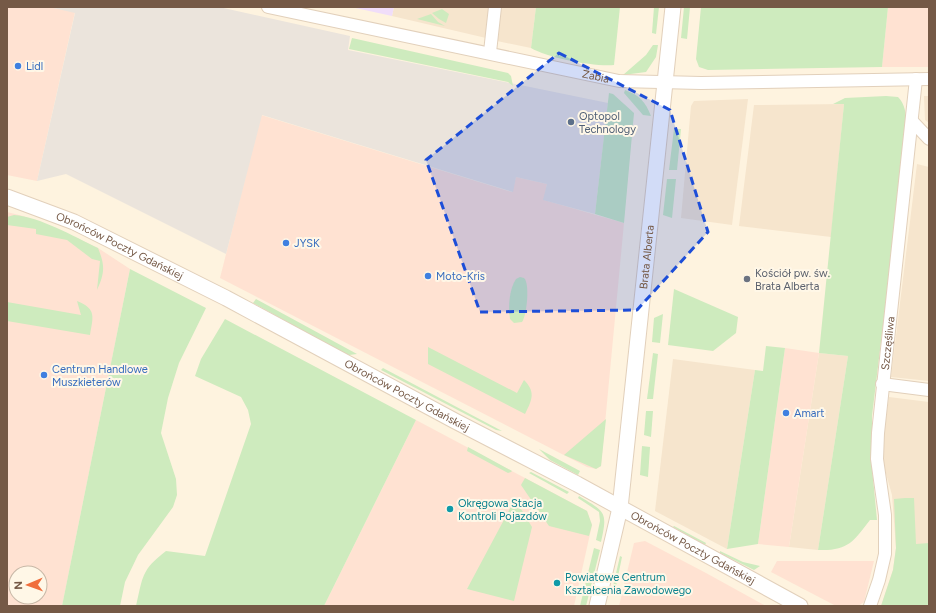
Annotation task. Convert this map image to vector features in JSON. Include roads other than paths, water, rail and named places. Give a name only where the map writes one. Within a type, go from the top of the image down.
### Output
[{"type":"street","name":"Żabia","points":[[268,7],[490,52],[619,81],[666,83],[929,79]]},
{"type":"street","points":[[490,52],[496,7]]},
{"type":"street","name":"Brata Alberta","points":[[597,606],[620,508],[673,7]]},
{"type":"street","name":"Szczęśliwa","points":[[870,606],[879,580],[885,554],[885,515],[876,459],[882,384],[916,79]]},
{"type":"street","points":[[912,121],[929,139]]},
{"type":"street","name":"Obrońców Poczty Gdańskiej","points":[[7,197],[74,222],[226,298],[620,508],[800,606]]},
{"type":"street","points":[[882,384],[929,390]]},
{"type":"place","name":"Lidl","points":[[18,66]]},
{"type":"place","name":"Optopol Technology","points":[[571,122]]},
{"type":"place","name":"JYSK","points":[[286,243]]},
{"type":"place","name":"Moto-Kris","points":[[428,276]]},
{"type":"place","name":"Kościół pw. św. Brata Alberta","points":[[747,279]]},
{"type":"place","name":"Centrum Handlowe Muszkieterów","points":[[44,375]]},
{"type":"place","name":"Amart","points":[[786,413]]},
{"type":"place","name":"Okręgowa Stacja Kontroli Pojazdów","points":[[450,509]]},
{"type":"place","name":"Powiatowe Centrum Kształcenia Zawodowego","points":[[557,583]]}]
